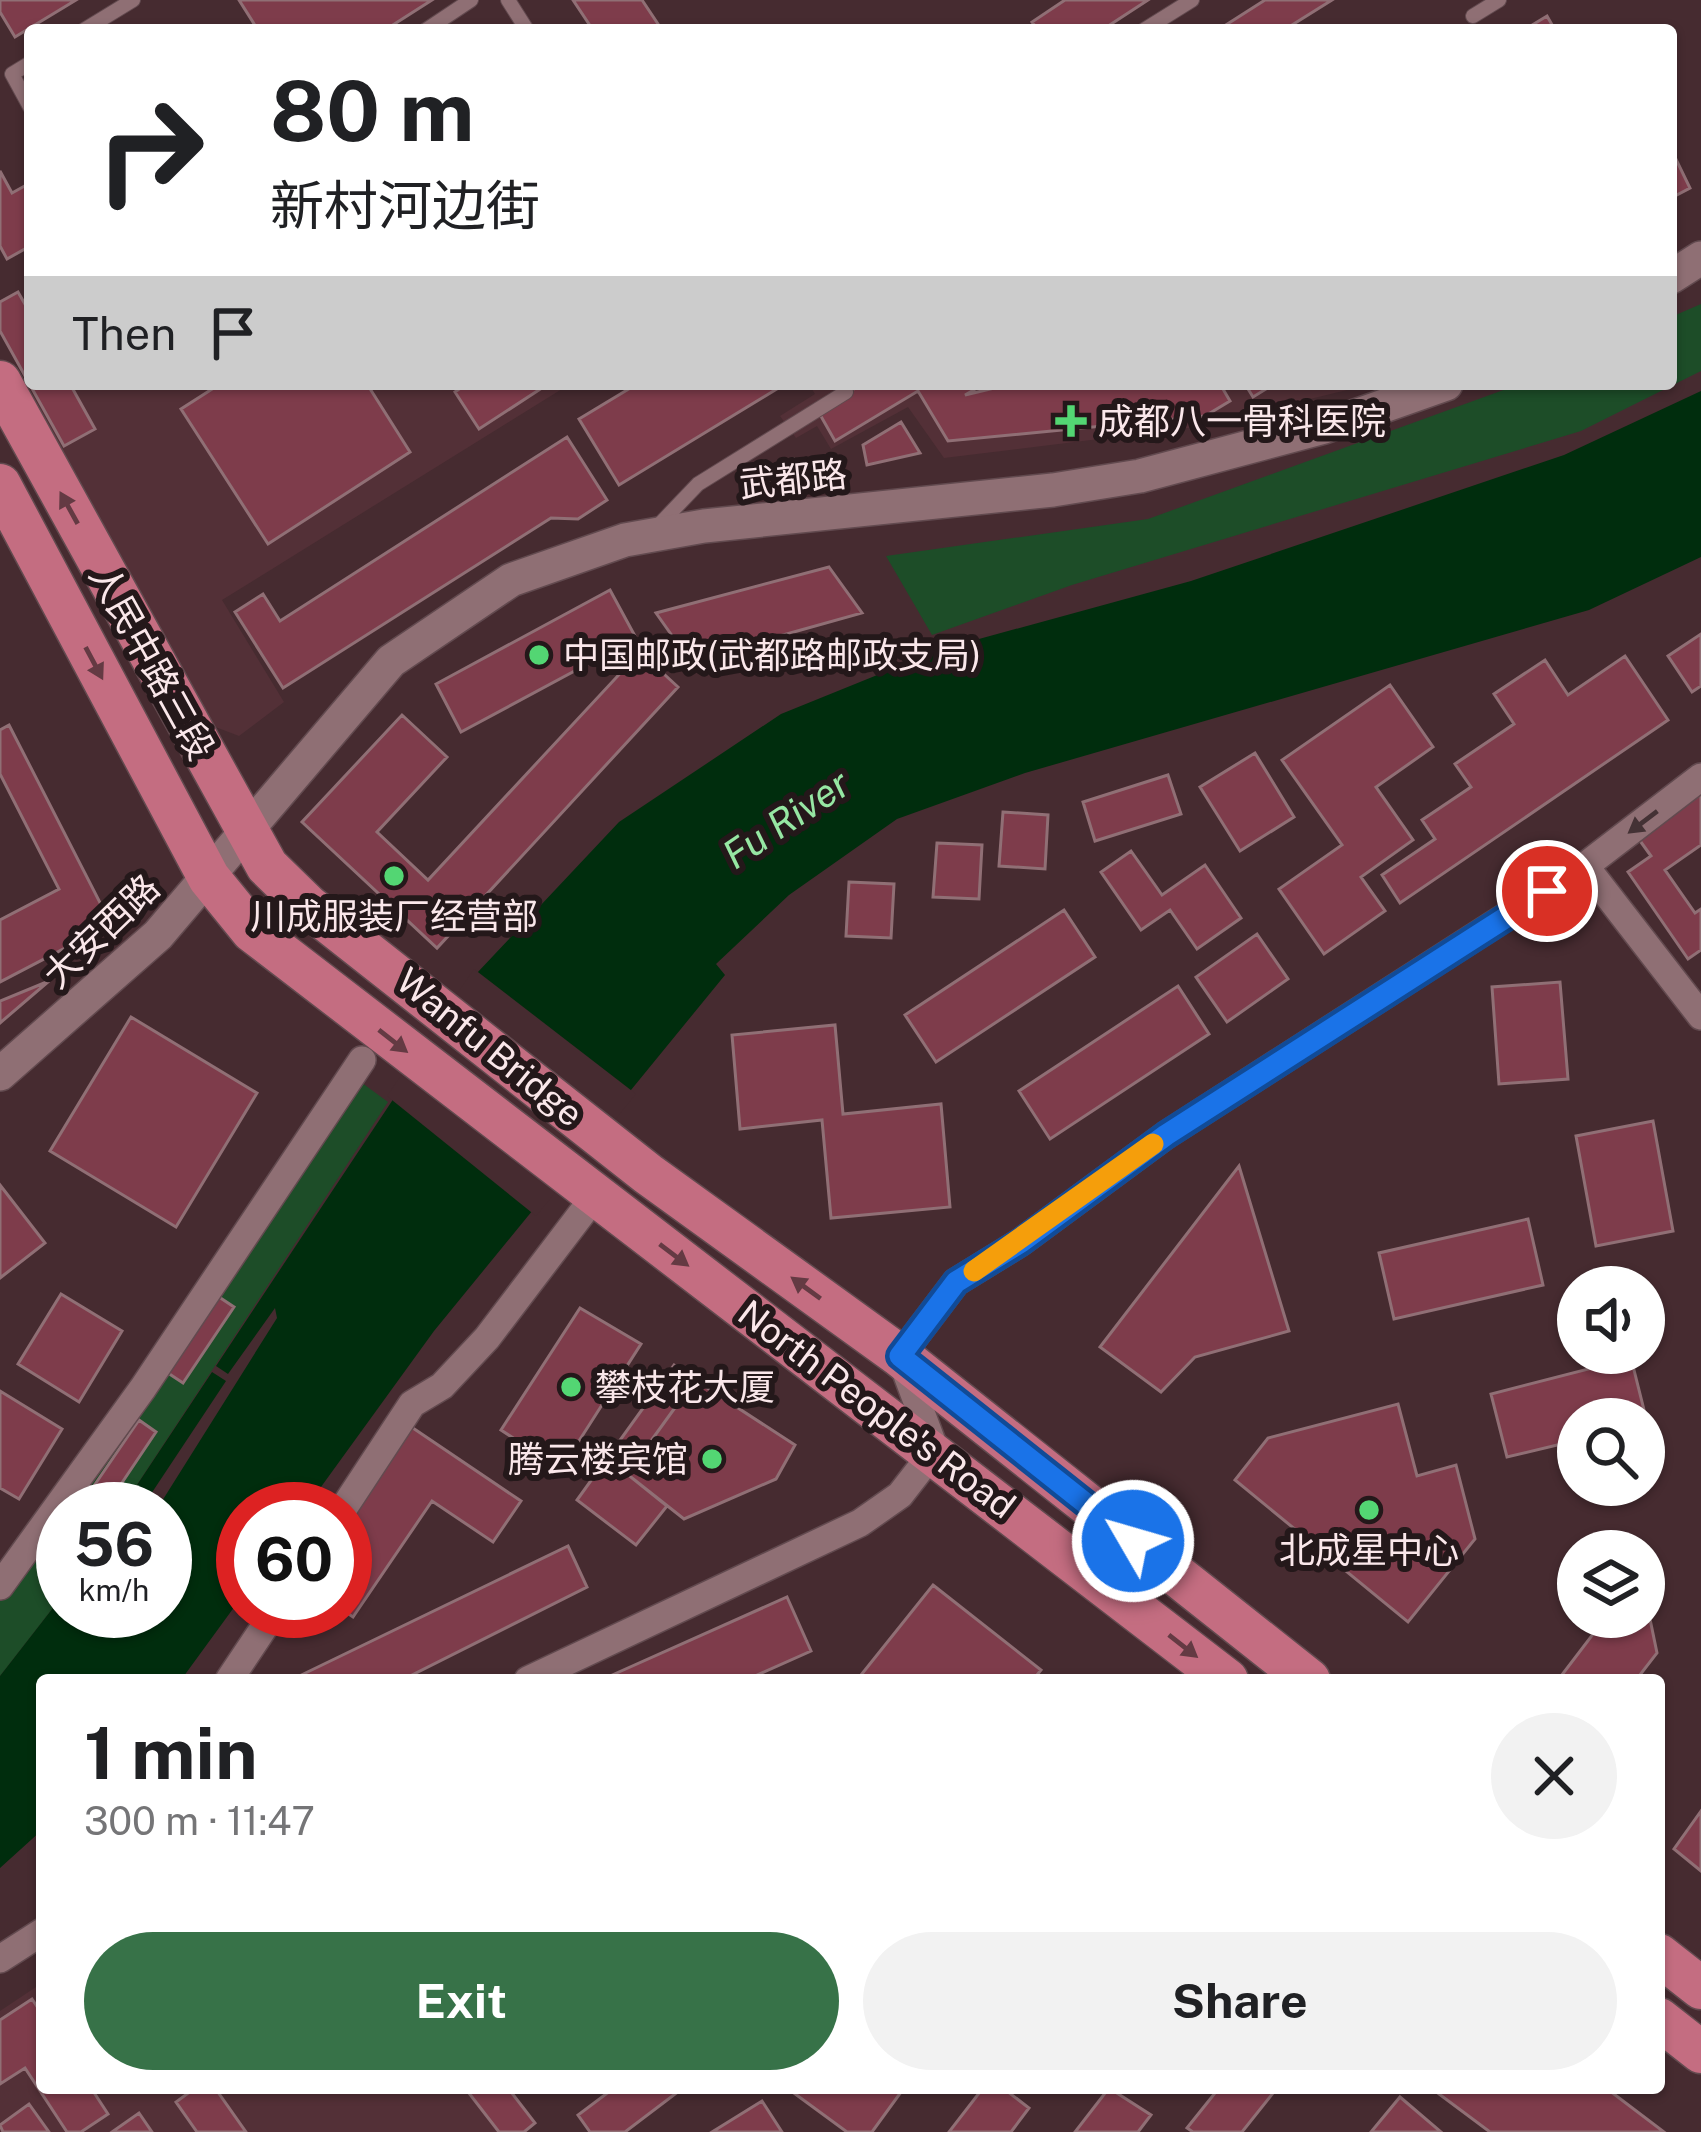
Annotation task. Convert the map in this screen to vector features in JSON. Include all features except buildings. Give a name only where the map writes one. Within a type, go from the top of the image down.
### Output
[{"type":"main road","name":"人民中路三段","points":[[0,382],[245,832],[266,866],[331,921]]},
{"type":"main road","name":"人民中路三段","points":[[0,485],[209,878],[252,931],[301,970]]},
{"type":"main road","name":"Wanfu Bridge","points":[[331,921],[648,1174]]},
{"type":"main road","name":"Wanfu Bridge","points":[[301,970],[588,1191]]},
{"type":"main road","name":"North People's Road","points":[[648,1174],[900,1356],[1301,1674]]},
{"type":"main road","name":"North People's Road","points":[[588,1191],[934,1450],[1219,1674]]},
{"type":"main road","points":[[1665,1960],[1701,1988]]},
{"type":"main road","points":[[1665,2024],[1701,2052]]},
{"type":"street","name":"武都路","points":[[245,832],[391,661],[457,612],[511,580],[570,556],[649,536],[1140,476],[1324,427],[1429,390]]},
{"type":"street","points":[[542,1674],[860,1523],[900,1495],[934,1450],[900,1356],[956,1282],[1021,1242],[1166,1135],[1585,866],[1701,778]]},
{"type":"street","name":"大安西路","points":[[0,1074],[119,974],[209,878],[245,832]]},
{"type":"street","points":[[1585,866],[1700,1011]]},
{"type":"street","points":[[0,1586],[143,1388],[362,1060]]},
{"type":"street","points":[[361,1482],[412,1404],[442,1386],[487,1338],[588,1191]]},
{"type":"street","points":[[233,1674],[257,1638]]},
{"type":"street","points":[[0,1959],[36,1936]]},
{"type":"lane","points":[[94,24],[133,0]]},
{"type":"lane","points":[[435,24],[471,0]]},
{"type":"lane","points":[[1154,24],[1192,0]]},
{"type":"lane","points":[[1473,16],[1494,2]]},
{"type":"lane","points":[[24,67],[12,74],[24,96]]},
{"type":"lane","points":[[649,536],[698,484],[847,392]]},
{"type":"shaded area","points":[[18,292],[24,302],[24,378],[0,332],[0,302]]},
{"type":"shaded area","points":[[1701,304],[1701,371],[1677,383],[1677,314]]},
{"type":"shaded area","points":[[30,390],[560,390],[222,600],[284,702],[239,736],[205,723]]},
{"type":"shaded area","name":"成都八一骨科医院","points":[[813,390],[1347,390],[1196,427],[944,458],[908,407],[831,449],[817,426],[796,438],[780,416],[815,394]]},
{"type":"shaded area","points":[[1503,390],[1663,390],[1581,431],[1072,585],[932,635],[886,556],[1148,519]]},
{"type":"shaded area","points":[[358,1080],[388,1102],[139,1482],[86,1482]]},
{"type":"shaded area","points":[[36,1551],[36,1630],[0,1676],[0,1596]]},
{"type":"shaded area","points":[[36,1987],[36,2094],[505,2094],[527,2132],[0,2132],[0,2011]]},
{"type":"water","name":"Fu River","points":[[1701,391],[1701,557],[1589,610],[1025,773],[897,819],[789,895],[716,964],[725,975],[434,1331],[325,1482],[216,1482],[216,1632],[185,1674],[36,1674],[36,1835],[0,1868],[0,1676],[36,1630],[36,1638],[192,1638],[192,1482],[174,1482],[277,1318],[275,1308],[228,1374],[216,1366],[477,973],[619,822],[781,714],[939,650],[1191,581],[1564,455]]},
{"type":"water","points":[[212,1372],[226,1381],[159,1482],[139,1482]]},
{"type":"pier","points":[[474,969],[636,1094],[536,1216],[387,1096]]},
{"type":"slow traffic","points":[[974,1271],[1153,1144]]},
{"type":"place","name":"成都八一骨科医院","points":[[1071,421]]},
{"type":"place","name":"中国邮政(武都路邮政支局)","points":[[539,655]]},
{"type":"place","name":"川成服装厂经营部","points":[[394,876]]},
{"type":"place","name":"攀枝花大厦","points":[[571,1387]]},
{"type":"place","name":"腾云楼宾馆","points":[[712,1459]]},
{"type":"place","name":"北成星中心","points":[[1369,1510]]},
{"type":"route","points":[[1133,1541],[900,1356],[956,1282],[1021,1242],[1166,1135],[1547,891]]}]
